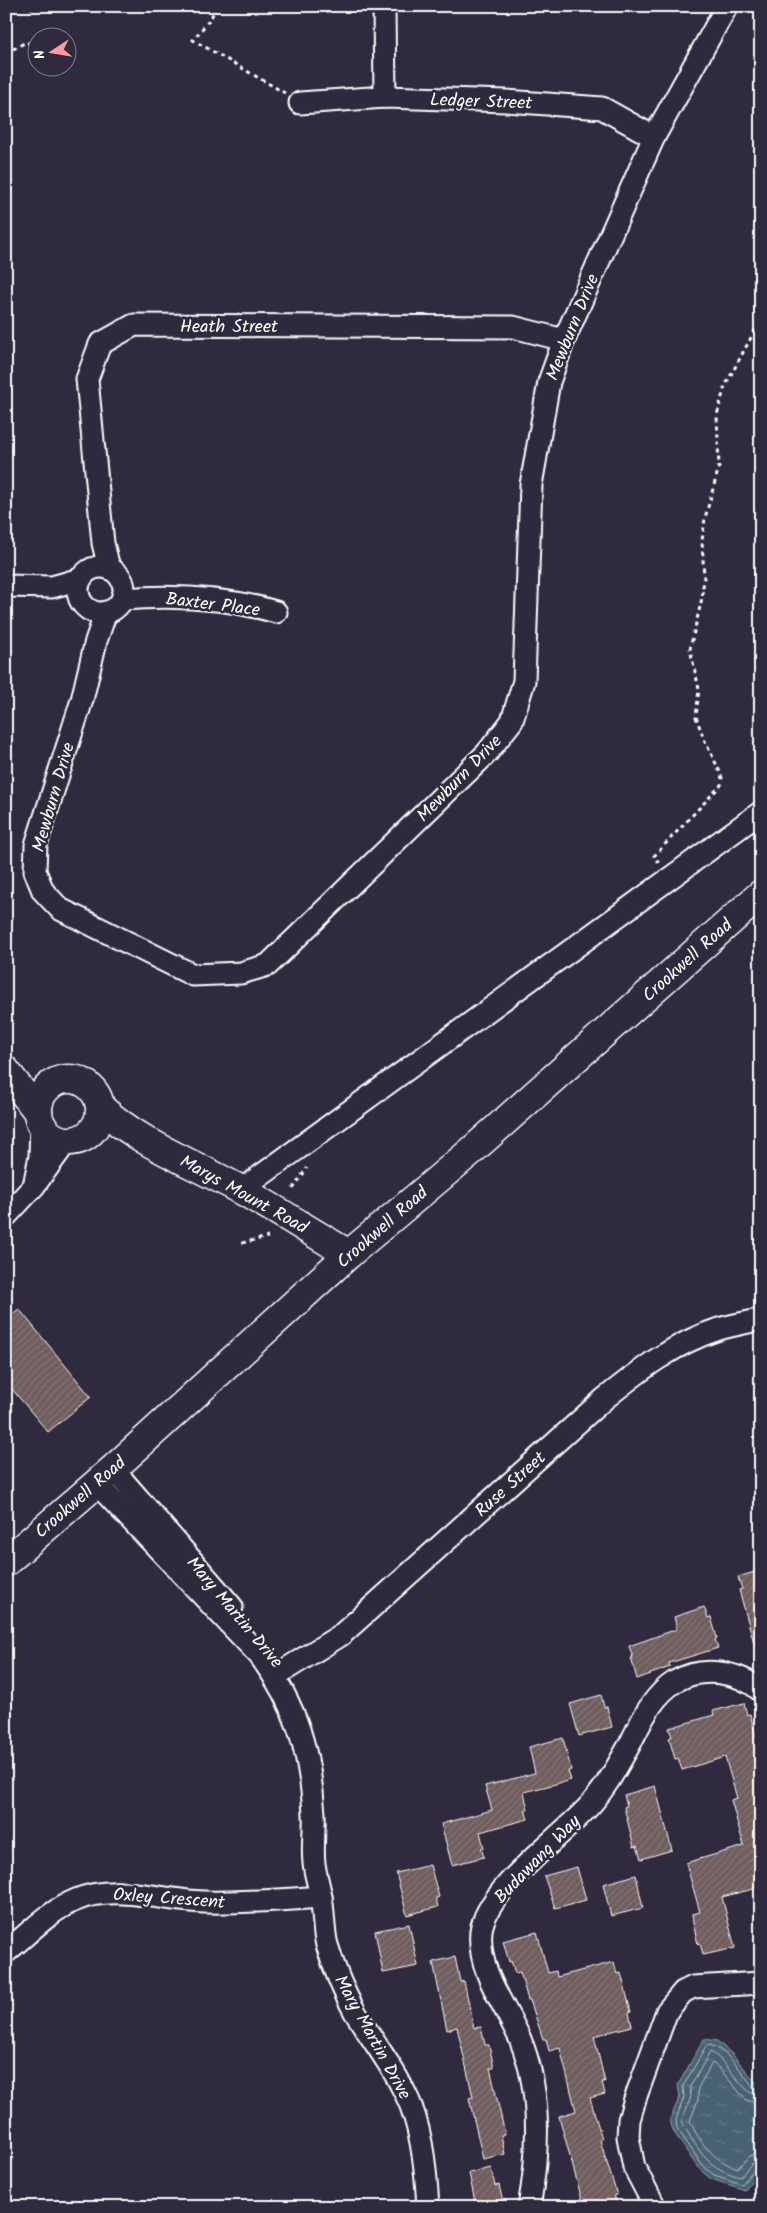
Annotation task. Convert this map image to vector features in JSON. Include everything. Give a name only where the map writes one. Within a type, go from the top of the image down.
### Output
[{"type":"main road","name":"Crookwell Road","points":[[6,1562],[105,1476],[349,1254],[476,1146],[761,894]]},
{"type":"main road","points":[[6,1070],[55,1083]]},
{"type":"main road","points":[[6,1070],[40,1117],[51,1136],[77,1139],[97,1123],[100,1107],[92,1089],[84,1083],[75,1080],[65,1080],[55,1083],[43,1095],[40,1117]]},
{"type":"main road","name":"Marys Mount Road","points":[[100,1107],[119,1124],[138,1136],[241,1190],[349,1254]]},
{"type":"main road","name":"Marys Mount Road","points":[[77,1139],[138,1136]]},
{"type":"street","points":[[384,6],[385,97]]},
{"type":"street","name":"Mewburn Drive","points":[[101,589],[96,641],[82,700],[36,845],[35,871],[43,892],[60,909],[193,975],[241,973],[268,965],[487,753],[512,721],[524,681],[530,485],[549,382],[564,340],[654,137],[727,6]]},
{"type":"street","name":"Ledger Street","points":[[300,103],[385,97],[506,101],[602,108],[654,137]]},
{"type":"street","name":"Heath Street","points":[[101,589],[103,543],[87,379],[100,344],[134,326],[513,327],[564,340]]},
{"type":"street","name":"Baxter Place","points":[[6,586],[101,589],[149,597],[247,604],[276,612]]},
{"type":"street","points":[[241,1190],[761,812]]},
{"type":"street","points":[[34,1186],[40,1156],[40,1117]]},
{"type":"street","points":[[6,1216],[77,1139]]},
{"type":"street","name":"Ruse Street","points":[[280,1673],[341,1635],[603,1400],[644,1367],[679,1346],[718,1329],[761,1319]]},
{"type":"street","name":"Mary Martin Drive","points":[[105,1476],[260,1656],[280,1673],[299,1724],[310,1771],[314,1816],[314,1864],[321,1897],[326,1943],[339,1979],[355,2011],[394,2073],[411,2106],[420,2139],[428,2207]]},
{"type":"street","name":"Budawang Way","points":[[529,2207],[536,2159],[534,2098],[520,2041],[484,1965],[480,1945],[481,1928],[489,1909],[499,1893],[567,1828],[604,1788],[644,1714],[653,1701],[666,1688],[678,1680],[710,1672],[742,1678],[761,1691]]},
{"type":"street","name":"Oxley Crescent","points":[[6,1952],[57,1909],[76,1899],[98,1894],[116,1892],[162,1899],[202,1902],[251,1902],[321,1897]]},
{"type":"street","points":[[655,2207],[634,2166],[628,2137],[629,2120],[667,2011],[679,1996],[693,1987],[761,1983]]},
{"type":"path","points":[[22,6],[29,9],[40,6]]},
{"type":"path","points":[[216,6],[212,18],[193,40],[300,103]]},
{"type":"path","points":[[6,53],[28,43]]},
{"type":"path","points":[[669,878],[654,856],[721,785],[722,778],[704,739],[696,716],[699,689],[690,649],[702,598],[704,518],[719,467],[717,414],[725,386],[761,318]]},
{"type":"path","points":[[293,1189],[312,1160]]},
{"type":"path","points":[[242,1243],[268,1237]]},
{"type":"water","points":[[704,2039],[717,2041],[732,2054],[761,2088],[761,2169],[745,2190],[711,2179],[698,2168],[673,2131],[670,2120],[680,2096],[678,2085]]},
{"type":"building","points":[[19,1309],[91,1397],[48,1432],[6,1382],[6,1319]]},
{"type":"building","points":[[761,1570],[761,1649],[756,1650],[739,1590],[742,1589],[738,1577]]},
{"type":"building","points":[[704,1607],[708,1618],[711,1617],[718,1648],[669,1663],[670,1667],[637,1679],[629,1646],[677,1629],[674,1617]]},
{"type":"building","points":[[601,1695],[604,1707],[607,1707],[612,1727],[579,1736],[570,1704]]},
{"type":"building","points":[[744,1703],[747,1715],[750,1714],[761,1754],[761,1887],[722,1897],[735,1948],[703,1955],[700,1943],[698,1944],[692,1914],[700,1912],[686,1863],[744,1846],[731,1800],[737,1798],[725,1757],[682,1770],[678,1758],[675,1759],[669,1738],[672,1737],[669,1728],[714,1715],[713,1711]]},
{"type":"building","points":[[563,1738],[571,1770],[568,1771],[571,1780],[524,1792],[528,1810],[525,1810],[528,1819],[480,1832],[484,1848],[481,1848],[484,1857],[452,1865],[441,1824],[492,1810],[485,1786],[535,1773],[529,1747]]},
{"type":"building","points":[[655,1786],[672,1850],[641,1859],[637,1846],[634,1847],[624,1807],[627,1806],[624,1795]]},
{"type":"building","points":[[430,1865],[439,1897],[436,1898],[438,1907],[407,1915],[396,1873]]},
{"type":"building","points":[[577,1867],[586,1900],[555,1908],[544,1876]]},
{"type":"building","points":[[636,1875],[643,1908],[611,1916],[603,1884]]},
{"type":"building","points":[[409,1924],[418,1966],[383,1973],[375,1931]]},
{"type":"building","points":[[537,1932],[548,1973],[556,1971],[557,1977],[614,1962],[617,1974],[621,1973],[631,2012],[629,2013],[632,2026],[594,2036],[605,2082],[602,2082],[605,2094],[590,2098],[602,2139],[600,2140],[617,2195],[614,2195],[617,2204],[608,2207],[584,2207],[559,2116],[576,2111],[560,2048],[549,2051],[530,2000],[528,2000],[520,1972],[515,1973],[511,1961],[509,1962],[503,1941]]},
{"type":"building","points":[[455,1957],[460,1982],[464,1981],[474,2028],[481,2027],[485,2045],[489,2045],[494,2068],[490,2068],[505,2134],[501,2135],[505,2154],[483,2159],[469,2098],[473,2097],[457,2027],[447,2030],[433,1962]]},
{"type":"building","points":[[491,2168],[495,2186],[499,2185],[504,2207],[476,2207],[469,2173]]}]
